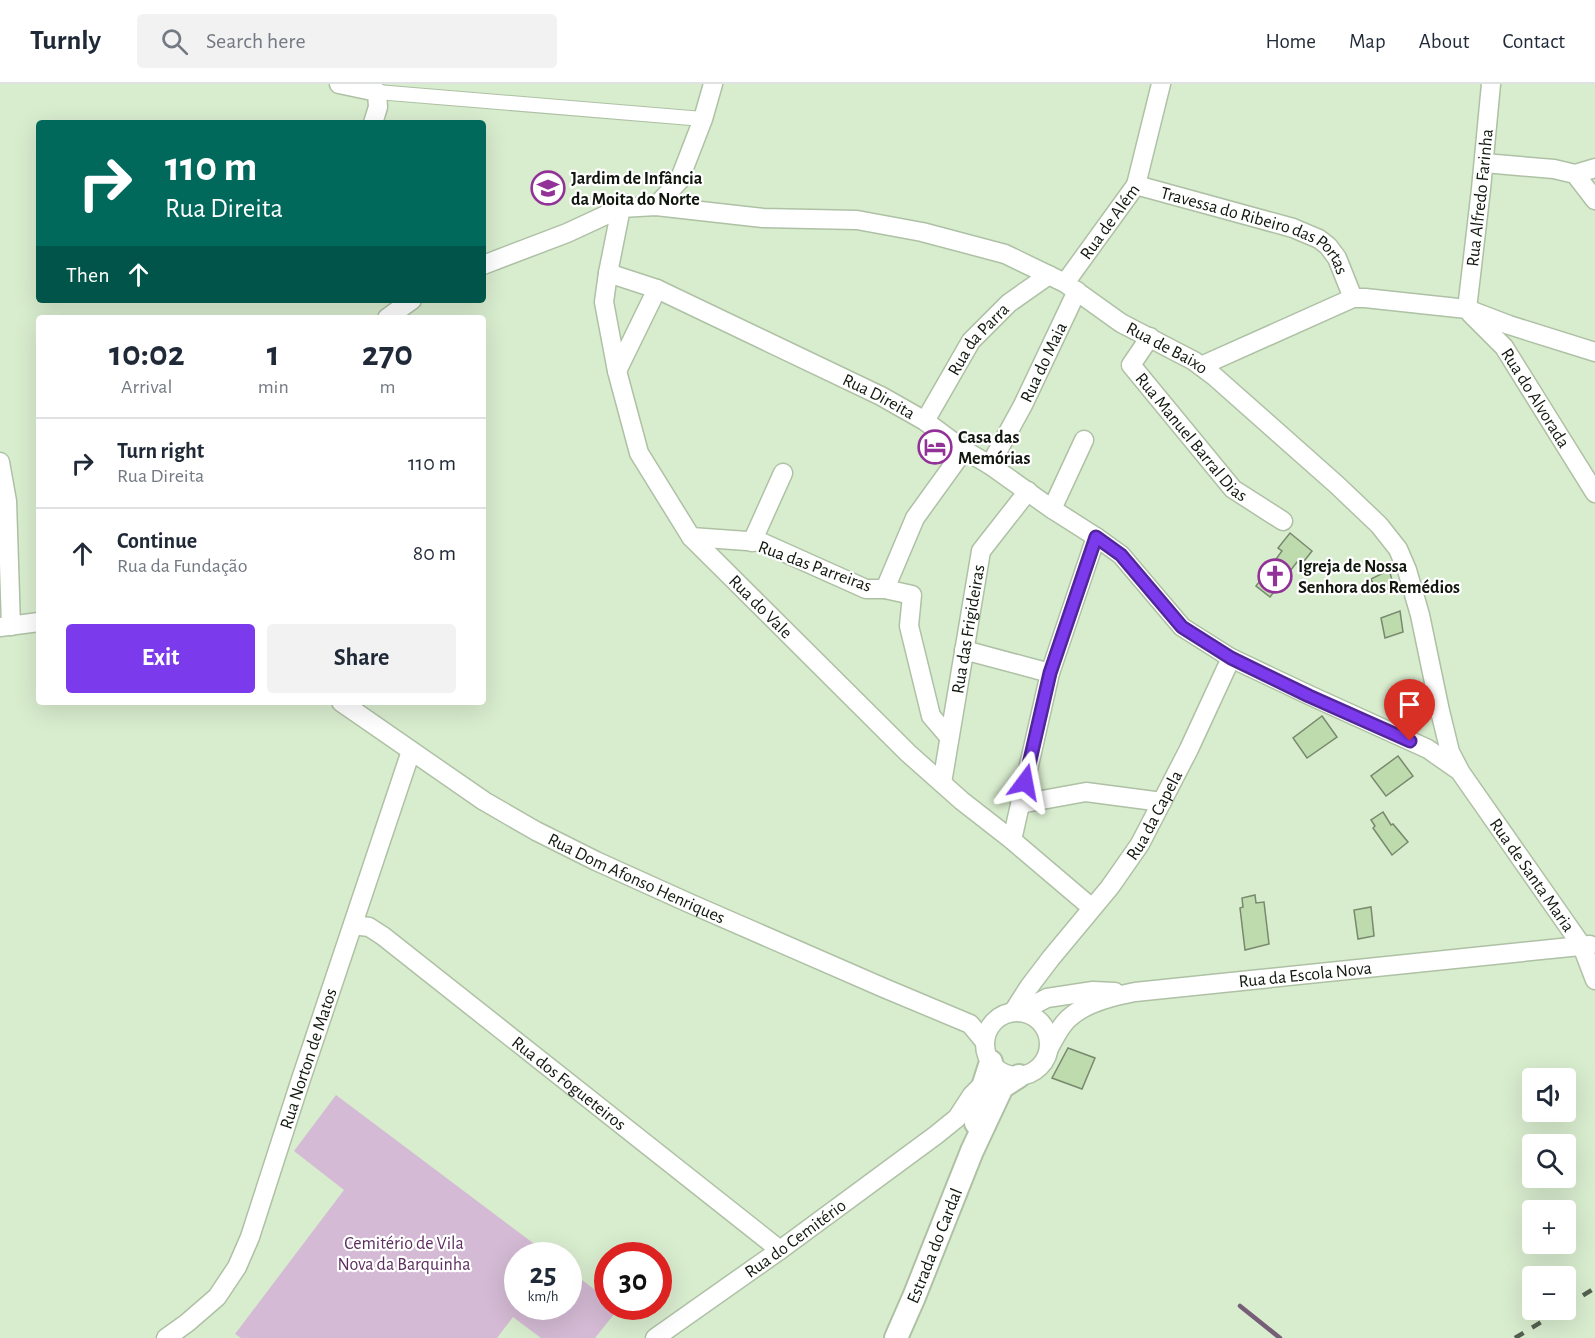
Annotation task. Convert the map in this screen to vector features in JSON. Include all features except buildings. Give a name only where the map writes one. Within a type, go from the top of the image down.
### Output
[{"type":"street","points":[[339,84],[377,92],[703,119]]},
{"type":"street","points":[[656,206],[679,181],[703,119],[713,84]]},
{"type":"street","name":"Rua de Além","points":[[1064,283],[1136,185],[1161,84]]},
{"type":"street","name":"Rua Alfredo Farinha","points":[[1467,309],[1491,84]]},
{"type":"street","points":[[374,120],[378,106],[377,92]]},
{"type":"street","points":[[1484,163],[1554,168],[1575,174],[1595,168]]},
{"type":"street","points":[[1575,174],[1595,200]]},
{"type":"street","name":"Travessa do Ribeiro das Portas","points":[[1136,185],[1293,228],[1320,239],[1337,258],[1353,298]]},
{"type":"street","name":"Rua de Baixo","points":[[621,208],[656,206],[763,218],[857,220],[922,232],[1005,254],[1064,283],[1121,323],[1202,366],[1337,485],[1378,525],[1398,549],[1407,570],[1420,615],[1450,752],[1461,773]]},
{"type":"street","points":[[486,260],[567,233],[621,208]]},
{"type":"street","name":"Rua do Vale","points":[[621,208],[604,302],[617,371],[639,453],[692,537],[908,753],[1092,908]]},
{"type":"street","name":"Rua Direita","points":[[608,273],[657,289],[881,396],[926,421],[964,450],[990,465],[1121,555],[1182,627],[1231,658],[1428,749],[1461,773]]},
{"type":"street","name":"Rua da Parra","points":[[926,421],[971,341],[1009,303],[1064,283]]},
{"type":"street","name":"Rua do Maia","points":[[990,465],[1023,405],[1064,283]]},
{"type":"street","points":[[617,371],[657,289]]},
{"type":"street","points":[[1202,366],[1353,298],[1467,309],[1595,352]]},
{"type":"street","points":[[391,315],[408,303]]},
{"type":"street","name":"Rua do Alvorada","points":[[1467,309],[1504,347],[1595,494]]},
{"type":"street","name":"Rua Manuel Barral Dias","points":[[1150,337],[1131,365],[1233,489],[1283,521]]},
{"type":"street","points":[[1052,509],[1084,440]]},
{"type":"street","name":"Rua das Parreiras","points":[[692,537],[761,542],[866,589],[885,589],[915,518],[964,450]]},
{"type":"street","points":[[0,462],[7,501],[5,627],[36,622]]},
{"type":"street","points":[[752,542],[783,473]]},
{"type":"street","name":"Rua das Frigideiras","points":[[942,783],[981,551],[1028,491]]},
{"type":"street","points":[[1012,840],[1050,673],[1096,537]]},
{"type":"street","points":[[885,589],[912,596],[909,626],[931,716],[949,737]]},
{"type":"street","points":[[964,650],[1050,673]]},
{"type":"street","name":"Rua da Capela","points":[[1013,1012],[1051,958],[1110,888],[1140,844],[1231,658]]},
{"type":"street","name":"Rua Dom Afonso Henriques","points":[[346,705],[506,814],[596,861],[970,1024],[994,1064]]},
{"type":"street","name":"Rua Norton de Matos","points":[[166,1338],[217,1297],[237,1267],[250,1237],[411,751]]},
{"type":"street","name":"Rua de Santa Maria","points":[[1461,773],[1589,945],[1595,980]]},
{"type":"street","points":[[1020,804],[1086,792],[1162,802]]},
{"type":"street","name":"Rua dos Fogueteiros","points":[[353,925],[369,927],[383,936],[780,1250]]},
{"type":"street","name":"Rua da Escola Nova","points":[[1049,1048],[1062,1026],[1074,1014],[1107,998],[1135,992],[1589,945]]},
{"type":"street","name":"Rua da Capela","points":[[1047,998],[1042,992],[1042,984],[1051,958]]},
{"type":"street","points":[[1013,1012],[1030,1014],[1039,1020],[1048,1038],[1049,1048],[1046,1058],[1039,1067],[1029,1073],[994,1064],[987,1033],[998,1018],[1047,998],[1093,991],[1135,992]]},
{"type":"street","name":"Rua Dom Afonso Henriques","points":[[952,1016],[984,1017],[1013,1012]]},
{"type":"street","name":"Rua do Cemitério","points":[[936,1135],[994,1064]]},
{"type":"street","name":"Rua do Cemitério","points":[[655,1338],[780,1250],[936,1135],[957,1118],[994,1064]]},
{"type":"street","name":"Estrada do Cardal","points":[[972,1151],[976,1126],[994,1064]]},
{"type":"street","name":"Estrada do Cardal","points":[[896,1338],[915,1297],[972,1151],[1002,1087],[994,1064]]},
{"type":"green space","name":"Cemitério de Vila Nova da Barquinha","points":[[336,1095],[532,1242],[504,1242],[504,1320],[511,1320],[497,1338],[241,1338],[235,1334],[344,1190],[294,1151]]},
{"type":"green space","name":"Cemitério de Vila Nova da Barquinha","points":[[582,1280],[594,1289],[594,1320],[609,1320],[595,1338],[541,1338],[517,1320],[582,1320]]},
{"type":"waterway","points":[[1240,1306],[1280,1338]]},
{"type":"railway","points":[[1576,1300],[1595,1288]]},
{"type":"railway","points":[[1515,1338],[1545,1320]]},
{"type":"place","name":"Jardim de Infância da Moita do Norte","points":[[548,188]]},
{"type":"place","name":"Casa das Memórias","points":[[935,447]]},
{"type":"place","name":"Igreja de Nossa Senhora dos Remédios","points":[[1275,576]]},
{"type":"route","points":[[1025,782],[1050,673],[1096,537],[1121,555],[1182,627],[1231,658],[1410,741]]}]
